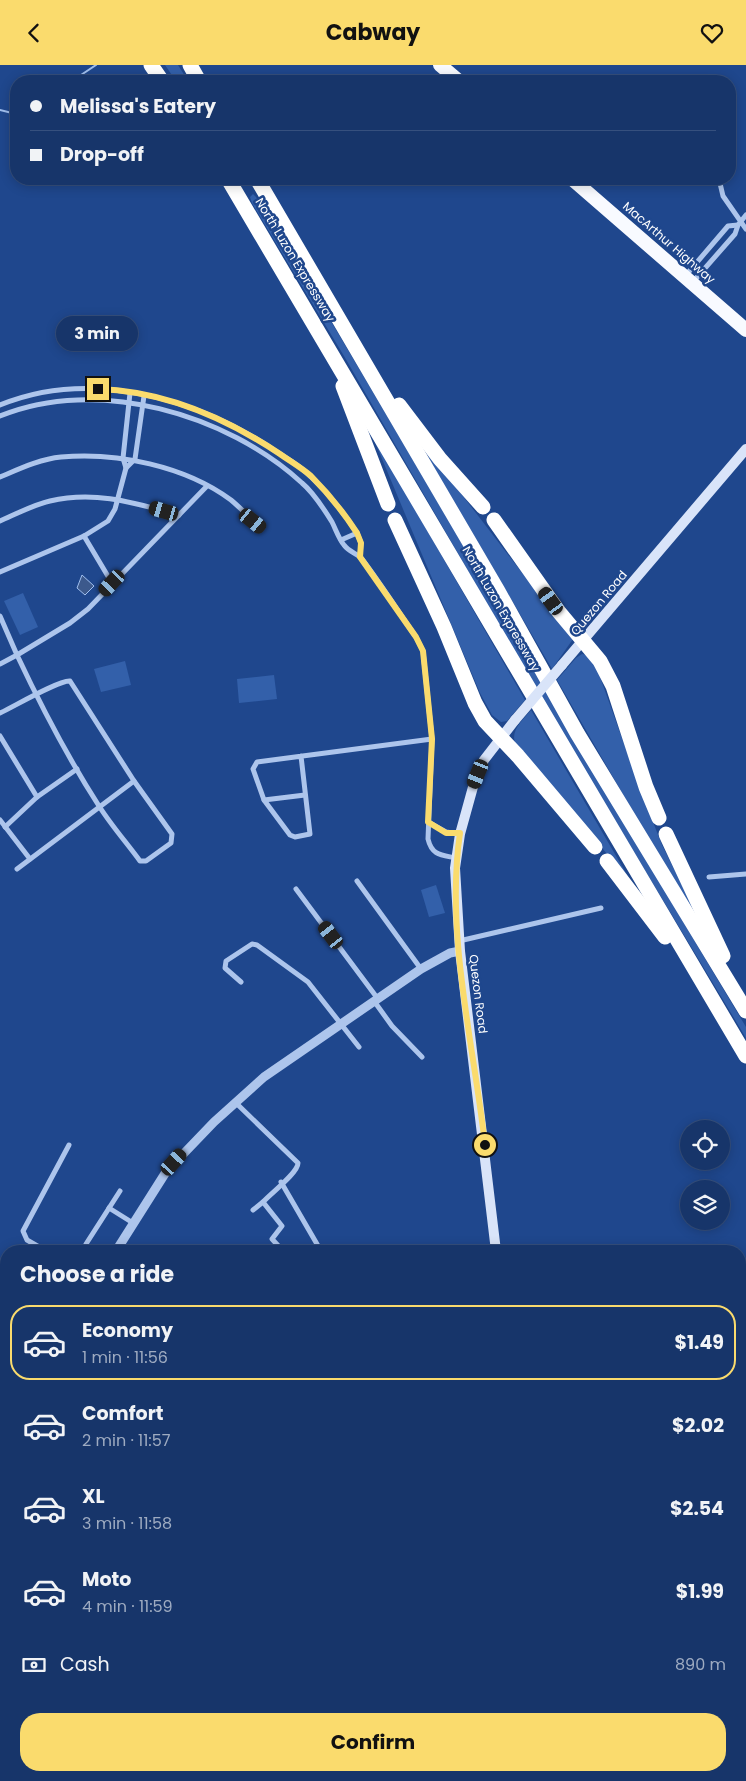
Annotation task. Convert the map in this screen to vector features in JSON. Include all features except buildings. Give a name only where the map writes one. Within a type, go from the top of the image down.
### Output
[{"type":"highway","points":[[440,65],[452,75]]},
{"type":"highway","name":"North Luzon Expressway","points":[[232,185],[746,1055]]},
{"type":"highway","name":"North Luzon Expressway","points":[[261,185],[493,583],[577,733],[746,1011]]},
{"type":"highway","name":"MacArthur Highway","points":[[579,185],[746,330]]},
{"type":"highway","points":[[242,200],[339,379],[388,504]]},
{"type":"highway","points":[[339,317],[400,406],[434,451],[483,507]]},
{"type":"highway","points":[[395,520],[444,627],[475,703],[485,721],[518,756],[595,847]]},
{"type":"highway","points":[[494,520],[559,612],[600,661],[612,686],[646,787],[659,818]]},
{"type":"highway","points":[[666,834],[715,941],[746,999]]},
{"type":"highway","points":[[607,861],[653,920],[702,993],[716,1006]]},
{"type":"main road","name":"Quezon Road","points":[[495,1245],[459,946],[456,858],[466,806],[484,760],[499,738],[584,641],[746,449]]},
{"type":"street","points":[[720,185],[723,197],[739,224],[746,229]]},
{"type":"street","points":[[688,281],[723,248],[746,215]]},
{"type":"street","points":[[688,281],[704,254],[728,226],[739,224]]},
{"type":"street","points":[[716,241],[723,248]]},
{"type":"street","points":[[704,254],[712,260]]},
{"type":"street","points":[[0,405],[47,392],[81,389],[116,390],[185,405],[226,422],[259,440],[310,475],[357,533],[361,543],[360,557]]},
{"type":"street","points":[[126,468],[123,458],[130,393]]},
{"type":"street","points":[[0,572],[84,536],[108,521],[115,509],[126,468],[134,459],[144,396]]},
{"type":"street","points":[[0,416],[14,410],[50,401],[117,400],[179,415],[250,444],[303,484],[325,511],[348,549],[360,557],[416,637],[423,651],[432,739],[428,839],[432,851],[456,858]]},
{"type":"street","points":[[9,401],[14,410]]},
{"type":"street","points":[[0,477],[26,466],[61,457],[134,459],[207,486],[231,500],[262,528]]},
{"type":"street","points":[[0,664],[70,623],[88,609],[207,486]]},
{"type":"street","points":[[0,521],[48,501],[87,496],[118,498],[179,515]]},
{"type":"street","points":[[325,511],[334,503]]},
{"type":"street","points":[[341,540],[357,533]]},
{"type":"street","points":[[84,536],[112,583]]},
{"type":"street","points":[[0,616],[36,695],[77,769],[100,807],[140,861],[146,861],[171,843],[172,834],[134,781],[70,681],[63,680],[36,695],[0,713]]},
{"type":"street","points":[[0,736],[38,797]]},
{"type":"street","points":[[301,756],[310,834],[295,837],[290,835],[264,799],[253,769],[257,763],[301,756],[432,739]]},
{"type":"street","points":[[5,827],[38,797],[77,769]]},
{"type":"street","points":[[17,869],[134,781]]},
{"type":"street","points":[[264,799],[305,795]]},
{"type":"street","points":[[0,820],[30,859]]},
{"type":"street","points":[[428,822],[446,833],[460,833]]},
{"type":"street","points":[[709,877],[746,874]]},
{"type":"street","points":[[357,881],[421,969]]},
{"type":"street","points":[[296,889],[376,1000],[392,1026],[422,1057]]},
{"type":"street","points":[[120,1245],[166,1171],[202,1134],[264,1077],[421,969],[459,946],[601,907]]},
{"type":"street","points":[[241,982],[225,968],[226,961],[252,944],[257,945],[308,982],[359,1047]]},
{"type":"street","points":[[236,1103],[298,1163],[294,1173],[253,1210]]},
{"type":"street","points":[[35,1245],[27,1241],[23,1231],[69,1145]]},
{"type":"street","points":[[282,1182],[319,1245]]},
{"type":"street","points":[[86,1243],[120,1191]]},
{"type":"street","points":[[263,1202],[282,1226],[272,1239],[278,1245]]},
{"type":"street","points":[[109,1208],[133,1223]]},
{"type":"shaded area","points":[[165,65],[178,65],[184,75],[172,75]]},
{"type":"shaded area","points":[[253,194],[380,403],[746,1027],[746,1038],[549,711],[344,356],[252,203],[250,197]]},
{"type":"shaded area","points":[[372,435],[525,700],[507,721],[501,722],[492,715],[480,693]]},
{"type":"shaded area","points":[[419,439],[573,639],[552,669],[432,464]]},
{"type":"shaded area","points":[[82,575],[94,586],[85,595],[77,588]]},
{"type":"shaded area","points":[[23,593],[38,627],[20,635],[4,601]]},
{"type":"shaded area","points":[[582,654],[587,655],[595,663],[662,845],[701,923],[636,817],[557,680],[576,658]]},
{"type":"shaded area","points":[[125,661],[131,685],[101,692],[94,669]]},
{"type":"shaded area","points":[[274,675],[277,699],[239,703],[237,679]]},
{"type":"shaded area","points":[[531,710],[633,885],[516,745],[514,735],[516,730]]},
{"type":"shaded area","points":[[436,885],[445,913],[429,917],[421,890]]},
{"type":"waterway","points":[[81,75],[96,65]]},
{"type":"waterway","points":[[0,110],[10,112]]},
{"type":"route","points":[[98,389],[116,390],[185,405],[226,422],[259,440],[310,475],[347,518],[357,533],[362,550],[360,557],[416,637],[423,651],[432,739],[428,822],[436,829],[446,833],[460,833],[455,868],[460,951],[485,1145]]}]
